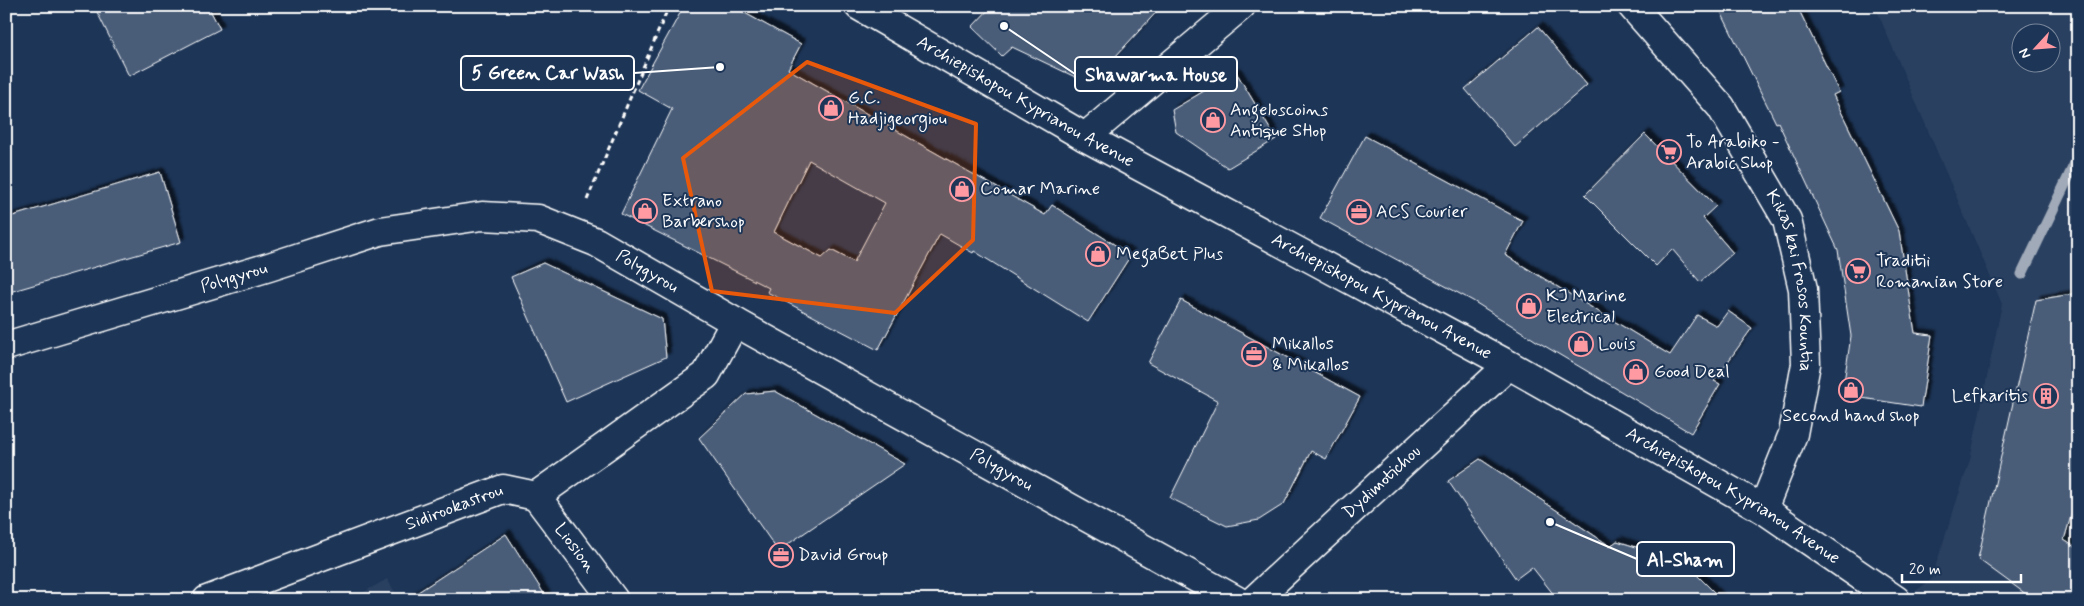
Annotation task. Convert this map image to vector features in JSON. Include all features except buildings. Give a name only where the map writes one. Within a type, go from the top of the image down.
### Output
[{"type":"street","name":"Archiepiskopou Kyprianou Avenue","points":[[859,6],[1085,137],[1509,365],[1763,509],[1882,596]]},
{"type":"street","points":[[1085,137],[1241,6]]},
{"type":"street","name":"Kikas kai Frosos Kountia","points":[[1632,6],[1721,107],[1786,220],[1803,289],[1806,364],[1793,434],[1763,509]]},
{"type":"street","name":"Polygyrou","points":[[6,346],[269,267],[380,231],[482,216],[538,219],[596,242],[734,322],[1236,600]]},
{"type":"street","points":[[536,496],[706,375],[734,322]]},
{"type":"street","name":"Dydimotichou","points":[[1254,600],[1509,365]]},
{"type":"street","name":"Sidirookastrou","points":[[217,598],[504,489],[536,496]]},
{"type":"street","name":"Liosion","points":[[536,496],[614,600]]},
{"type":"path","points":[[573,233],[669,6]]},
{"type":"highlighted area","points":[[807,62],[976,124],[973,240],[895,313],[712,291],[683,158]]},
{"type":"shaded area","points":[[1875,6],[2078,6],[2078,600],[1903,600],[1931,580],[1970,460],[2002,304]]},
{"type":"shaded area","points":[[387,579],[400,600],[350,600]]},
{"type":"waterway","points":[[2022,274],[2078,157]]},
{"type":"place","name":"Shawarma House","points":[[1004,26]]},
{"type":"place","name":"5 Green Car Wash","points":[[720,67]]},
{"type":"place","name":"G.C. Hadjigeorgiou","points":[[831,108]]},
{"type":"place","name":"Angeloscoins Antique SHop","points":[[1213,120]]},
{"type":"place","name":"To Arabiko - Arabic Shop","points":[[1669,152]]},
{"type":"place","name":"Comar Marine","points":[[962,189]]},
{"type":"place","name":"Extrano Barbershop","points":[[645,211]]},
{"type":"place","name":"ACS Courier","points":[[1359,212]]},
{"type":"place","name":"MegaBet Plus","points":[[1098,254]]},
{"type":"place","name":"Traditii Romanian Store","points":[[1858,271]]},
{"type":"place","name":"KJ Marine Electrical","points":[[1529,306]]},
{"type":"place","name":"Louis","points":[[1581,344]]},
{"type":"place","name":"Mikallos & Mikallos","points":[[1254,354]]},
{"type":"place","name":"Good Deal","points":[[1636,372]]},
{"type":"place","name":"Second hand shop","points":[[1851,390]]},
{"type":"place","name":"Lefkaritis","points":[[2046,396]]},
{"type":"place","name":"Al-Sham","points":[[1550,522]]},
{"type":"place","name":"David Group","points":[[781,555]]}]
